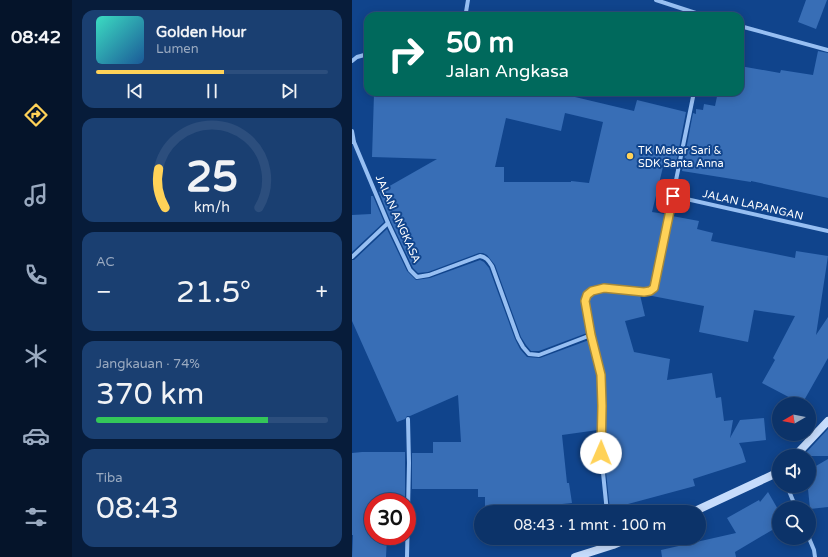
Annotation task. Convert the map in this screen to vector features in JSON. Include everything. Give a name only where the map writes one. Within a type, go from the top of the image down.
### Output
[{"type":"main road","points":[[802,449],[828,421]]},
{"type":"main road","points":[[706,506],[772,475]]},
{"type":"main road","points":[[575,557],[596,554],[607,545]]},
{"type":"street","points":[[466,12],[468,0]]},
{"type":"street","points":[[656,0],[693,12]]},
{"type":"street","points":[[744,27],[828,50]]},
{"type":"street","points":[[352,61],[357,57],[364,55]]},
{"type":"street","points":[[606,505],[601,453],[601,375],[591,335],[585,301],[587,295],[592,291],[604,288],[644,292],[650,291],[654,288],[693,96]]},
{"type":"street","name":"JALAN ANGKASA","points":[[352,131],[353,142],[388,223],[410,270],[417,277],[430,275],[480,256],[487,259],[492,266],[518,338],[529,354],[539,355],[591,335]]},
{"type":"street","name":"JALAN LAPANGAN","points":[[673,196],[828,231]]},
{"type":"street","points":[[352,257],[388,223]]},
{"type":"street","points":[[407,557],[409,457],[408,419]]},
{"type":"street","points":[[812,545],[815,557]]},
{"type":"building","points":[[806,0],[827,0],[816,29],[798,22]]},
{"type":"building","points":[[818,51],[828,53],[828,198],[751,181],[682,171],[693,113],[696,114],[696,109],[703,110],[704,104],[715,106],[717,96],[744,96],[744,67],[780,73],[781,70],[813,75]]},
{"type":"building","points":[[374,96],[575,96],[634,111],[637,100],[686,112],[675,169],[663,167],[652,212],[665,214],[651,286],[649,288],[644,288],[604,285],[590,288],[584,294],[582,301],[587,333],[539,351],[531,351],[521,337],[495,265],[487,255],[479,253],[428,272],[418,273],[413,268],[391,222],[379,192],[437,159],[372,157]],"holes":[[[565,113],[603,122],[589,183],[571,181],[504,182],[504,167],[495,167],[506,118],[561,131]]]},
{"type":"building","points":[[371,196],[373,196],[384,222],[352,252],[352,215],[371,214]]},
{"type":"building","points":[[672,216],[699,221],[697,229],[713,233],[711,241],[795,258],[796,251],[828,256],[816,335],[828,317],[828,358],[806,397],[789,397],[762,383],[775,360],[773,358],[795,316],[754,310],[748,342],[699,332],[704,306],[647,295],[652,294],[657,289]]},
{"type":"building","points":[[387,229],[407,271],[416,280],[430,278],[480,260],[489,268],[515,339],[520,349],[527,357],[540,358],[589,340],[598,375],[598,430],[562,435],[567,483],[569,483],[572,503],[553,505],[485,505],[485,497],[478,497],[478,489],[412,489],[412,453],[433,453],[433,442],[461,442],[458,395],[407,416],[405,419],[397,422],[352,321],[352,260],[354,260]]},
{"type":"building","points":[[604,292],[640,295],[645,316],[625,321],[634,352],[670,359],[667,380],[712,373],[716,398],[721,397],[724,421],[733,420],[730,438],[740,420],[764,418],[766,440],[739,443],[746,462],[693,479],[695,486],[628,505],[609,505],[604,453],[606,406],[604,375],[594,334],[589,301],[590,297],[594,294]]},
{"type":"building","points":[[828,429],[828,456],[816,456],[816,449],[809,449]]},
{"type":"building","points":[[405,452],[405,493],[364,493],[364,545],[387,545],[386,557],[352,557],[352,453]]},
{"type":"building","points":[[828,459],[828,507],[816,508],[816,501],[809,501],[808,493],[816,493],[816,466]]},
{"type":"building","points":[[768,492],[773,501],[772,501],[772,530],[735,552],[736,557],[662,557],[661,550],[683,545],[706,545],[706,540],[736,533],[727,518],[759,500],[760,502]]},
{"type":"place","name":"TK Mekar Sari & SDK Santa Anna","points":[[630,156]]},
{"type":"route","points":[[601,453],[601,375],[591,335],[585,301],[587,295],[592,291],[604,288],[644,292],[650,291],[654,288],[673,196]]}]
